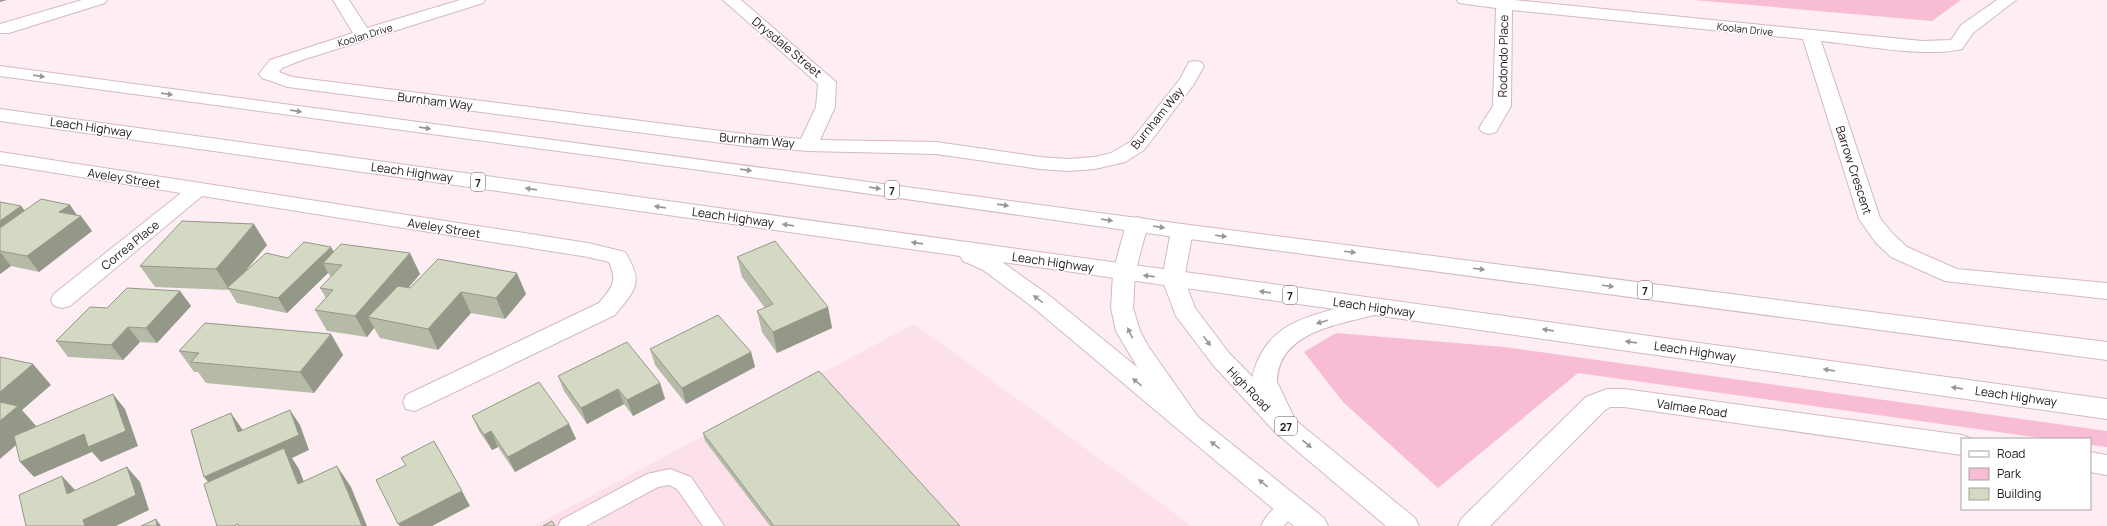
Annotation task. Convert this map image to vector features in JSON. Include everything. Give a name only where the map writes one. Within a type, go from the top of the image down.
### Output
[{"type":"main road","points":[[3,29],[99,0]]},
{"type":"main road","points":[[341,0],[363,35]]},
{"type":"main road","name":"Koolan Drive","points":[[276,79],[268,74],[276,64],[363,35],[477,0]]},
{"type":"main road","name":"Drysdale Street","points":[[731,0],[828,82],[829,90],[824,111],[808,145]]},
{"type":"main road","name":"Koolan Drive","points":[[1465,0],[1503,2],[1811,36],[1922,46],[1956,45],[1967,29],[2008,0]]},
{"type":"main road","name":"Rodondo Place","points":[[1489,128],[1502,106],[1504,60],[1503,2]]},
{"type":"main road","name":"Barrow Crescent","points":[[1811,36],[1870,219],[1884,238],[1899,252],[1952,276],[2107,292]]},
{"type":"main road","name":"Burnham Way","points":[[276,79],[745,140],[808,145],[936,148],[1058,165],[1112,161],[1127,155],[1137,146],[1188,80],[1195,66]]},
{"type":"main road","name":"7","points":[[0,71],[1182,231],[2107,351]]},
{"type":"main road","name":"Leach Highway","points":[[0,115],[2107,409]]},
{"type":"main road","name":"Aveley Street","points":[[0,158],[588,250],[616,257],[626,275],[626,285],[607,309],[415,402]]},
{"type":"main road","name":"Correa Place","points":[[62,300],[197,190]]},
{"type":"main road","points":[[1137,224],[1124,273],[1122,308],[1128,331],[1162,387],[1189,424]]},
{"type":"main road","points":[[1173,279],[1182,231]]},
{"type":"main road","points":[[956,248],[991,265],[1042,302],[1314,526]]},
{"type":"main road","name":"High Road","points":[[1173,279],[1184,310],[1221,359],[1285,426],[1405,526]]},
{"type":"main road","name":"27","points":[[1285,426],[1264,382],[1270,357],[1280,344],[1294,333],[1313,324],[1373,307]]},
{"type":"main road","name":"Valmae Road","points":[[1472,526],[1596,404],[1607,398],[1624,398],[1961,445]]},
{"type":"main road","points":[[2091,462],[2107,465]]},
{"type":"lane","points":[[568,526],[654,480],[670,477],[684,483],[714,526]]},
{"type":"lane","points":[[1271,526],[1290,506]]},
{"type":"shaded area","points":[[914,324],[1192,526],[534,526]]},
{"type":"green space","points":[[1694,0],[1961,0],[1932,21]]},
{"type":"green space","points":[[1336,333],[1504,347],[2107,431],[2107,447],[2091,445],[2091,438],[2042,438],[1578,373],[1438,488],[1343,402],[1304,352]]},
{"type":"building","points":[[41,199],[70,205],[59,212],[81,216],[27,256],[0,251],[0,228]]},
{"type":"building","points":[[0,202],[21,206],[0,221]]},
{"type":"building","points":[[182,221],[254,224],[216,269],[140,266]]},
{"type":"building","points":[[775,241],[828,307],[773,332],[757,311],[773,304],[737,257]]},
{"type":"building","points":[[304,242],[331,247],[278,298],[227,288],[266,253],[288,258]]},
{"type":"building","points":[[341,244],[410,253],[355,316],[315,310],[333,290],[320,288],[342,265],[323,263]]},
{"type":"building","points":[[438,259],[517,273],[496,298],[461,292],[428,329],[368,317],[398,286],[410,288]]},
{"type":"building","points":[[127,288],[180,291],[146,328],[128,327],[111,345],[56,341],[90,307],[107,308]]},
{"type":"building","points":[[718,315],[751,352],[682,388],[650,349]]},
{"type":"building","points":[[205,323],[331,334],[300,372],[191,362],[199,353],[179,351]]},
{"type":"building","points":[[627,342],[660,383],[627,400],[618,389],[581,408],[558,376]]},
{"type":"building","points":[[0,357],[33,364],[0,392]]},
{"type":"building","points":[[819,371],[960,526],[774,526],[703,433]]},
{"type":"building","points":[[539,382],[569,424],[508,457],[491,431],[484,435],[472,416]]},
{"type":"building","points":[[113,394],[126,431],[88,447],[84,434],[20,462],[14,436]]},
{"type":"building","points":[[0,402],[18,406],[0,421]]},
{"type":"building","points":[[290,410],[299,435],[204,477],[191,430],[231,413],[238,432]]},
{"type":"building","points":[[434,441],[462,491],[398,524],[376,480],[406,465],[401,458]]},
{"type":"building","points":[[284,448],[298,484],[337,466],[362,526],[239,526],[238,524],[234,526],[217,526],[204,484]]},
{"type":"building","points":[[127,467],[136,495],[83,520],[85,526],[26,526],[19,495],[62,476],[67,494]]},
{"type":"building","points":[[156,519],[157,526],[141,526]]},
{"type":"building","points":[[552,521],[555,526],[543,526]]}]
